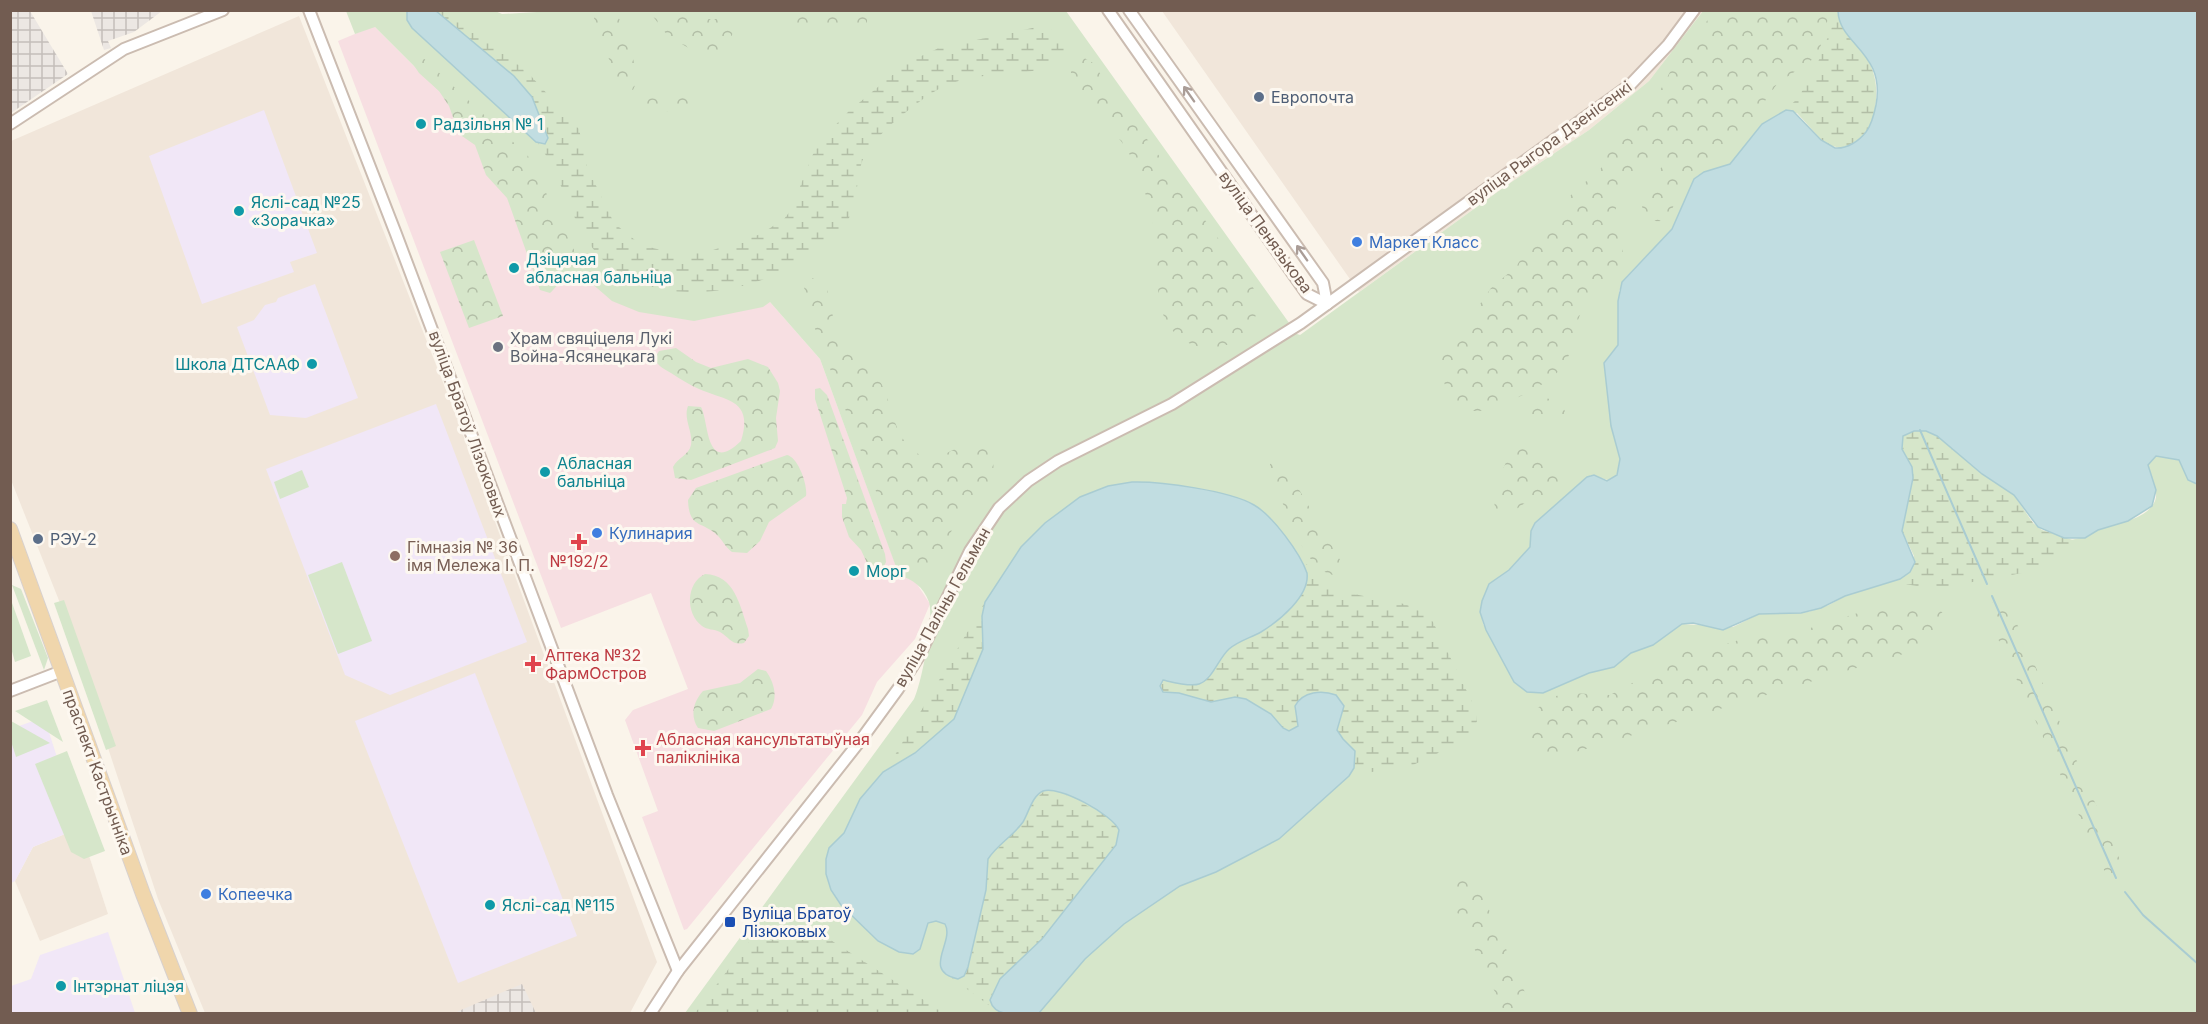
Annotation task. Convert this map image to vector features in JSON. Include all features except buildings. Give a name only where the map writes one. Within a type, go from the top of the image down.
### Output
[{"type":"main road","name":"праспект Кастрычніка","points":[[10,529],[142,894],[190,1014]]},
{"type":"street","points":[[10,124],[124,49],[223,10]]},
{"type":"street","name":"вуліца Братоў Лізюковых","points":[[309,10],[396,234],[607,795],[678,971]]},
{"type":"street","name":"вуліца Пенязькова","points":[[1108,10],[1307,294],[1327,304]]},
{"type":"street","name":"вуліца Пенязькова","points":[[1129,10],[1323,284],[1327,304]]},
{"type":"street","name":"вуліца Рыгора Дзенісенкі","points":[[1327,304],[1630,85],[1668,45],[1694,10]]},
{"type":"street","name":"вуліца Паліны Гельман","points":[[650,1014],[678,971],[860,741],[898,688],[919,656],[970,550],[999,508],[1028,480],[1058,461],[1172,404],[1232,368],[1327,304]]},
{"type":"street","points":[[10,690],[62,671]]},
{"type":"shaded area","points":[[11,10],[30,11],[68,74],[11,113]]},
{"type":"shaded area","points":[[91,10],[162,11],[134,32],[108,41],[111,48],[104,50]]},
{"type":"shaded area","points":[[1162,11],[1703,11],[1649,81],[1589,130],[1507,185],[1359,292]]},
{"type":"shaded area","points":[[299,16],[455,413],[657,962],[630,1013],[205,1013],[158,899],[60,603],[11,480],[11,141]]},
{"type":"shaded area","points":[[374,26],[510,162],[770,302],[820,359],[899,574],[915,581],[930,604],[915,639],[877,682],[862,715],[687,929],[684,930],[642,817],[658,811],[625,720],[633,710],[688,689],[651,593],[561,628],[338,41]]},
{"type":"shaded area","points":[[264,110],[317,253],[290,262],[294,272],[202,304],[149,156]]},
{"type":"shaded area","points":[[315,284],[358,398],[306,418],[270,415],[237,327],[254,320],[265,305]]},
{"type":"shaded area","points":[[436,404],[527,642],[390,695],[345,675],[266,469]]},
{"type":"shaded area","points":[[475,673],[577,936],[458,983],[355,721]]},
{"type":"shaded area","points":[[44,717],[80,828],[33,847],[15,881],[11,883],[11,729]]},
{"type":"shaded area","points":[[80,828],[108,914],[40,941],[15,881],[33,847]]},
{"type":"shaded area","points":[[108,932],[135,1013],[11,1013],[11,986],[31,979],[40,955]]},
{"type":"shaded area","points":[[522,984],[536,1013],[454,1013]]},
{"type":"green space","points":[[407,10],[457,11],[531,76],[579,129],[587,167],[614,223],[641,245],[681,255],[710,251],[761,234],[784,219],[791,210],[812,156],[822,139],[848,112],[908,62],[939,48],[1037,27],[1055,32],[1065,49],[1060,62],[1052,66],[1020,73],[958,81],[926,97],[898,118],[871,146],[861,165],[851,214],[833,238],[770,277],[730,289],[688,292],[647,285],[610,266],[597,254],[579,226],[551,164],[537,142],[518,122],[412,28],[407,20]]},
{"type":"green space","points":[[493,10],[502,14],[570,10],[1066,11],[1297,334],[1300,335],[1507,185],[1589,130],[1649,81],[1703,11],[1838,11],[1870,64],[1762,124],[1730,164],[1697,176],[1672,229],[1627,276],[1619,291],[1618,345],[1604,363],[1611,426],[1620,459],[1619,471],[1611,481],[1591,475],[1535,523],[1531,531],[1530,547],[1509,570],[1489,584],[1481,606],[1483,624],[1514,682],[1543,693],[1589,673],[1614,667],[1631,653],[1653,645],[1682,624],[1733,627],[1759,614],[1808,612],[1829,605],[1845,596],[1900,579],[2089,536],[2096,531],[2138,517],[2152,506],[2156,493],[2148,469],[2152,458],[2160,455],[2179,460],[2188,480],[2198,484],[2197,1013],[685,1013],[914,699],[926,650],[930,622],[929,602],[917,584],[899,575],[820,359],[770,302],[763,307],[694,321],[639,312],[612,301],[568,263],[510,162],[375,27],[355,34],[346,11]]},
{"type":"green space","points":[[800,10],[867,11],[867,23],[861,27],[834,25],[798,32],[791,22],[792,16]]},
{"type":"green space","points":[[1715,10],[1830,11],[1819,52],[1813,59],[1777,84],[1731,149],[1690,173],[1668,216],[1657,221],[1650,218],[1643,210],[1642,203],[1644,195],[1662,164],[1661,156],[1645,161],[1630,177],[1616,207],[1615,215],[1616,228],[1623,251],[1621,264],[1614,276],[1583,309],[1578,319],[1570,352],[1565,363],[1557,372],[1537,388],[1491,408],[1471,411],[1460,406],[1447,390],[1444,381],[1441,368],[1443,355],[1470,334],[1480,304],[1491,288],[1516,267],[1533,238],[1550,226],[1573,192],[1600,170],[1619,129],[1653,104],[1671,70]]},
{"type":"green space","points":[[595,11],[614,11],[623,26],[634,62],[633,90],[623,90],[617,81],[594,18]]},
{"type":"green space","points":[[649,11],[690,11],[705,19],[722,19],[730,22],[733,33],[720,49],[700,55],[667,35]]},
{"type":"green space","points":[[1838,11],[1843,28],[1867,58],[1876,85],[1874,114],[1866,132],[1852,144],[1840,148],[1825,144],[1797,113],[1783,112],[1796,100],[1813,75]]},
{"type":"green space","points":[[414,53],[418,53],[528,156],[581,264],[580,273],[576,277],[561,282],[550,293],[540,290],[507,198],[486,175],[475,145],[459,134],[449,106],[439,91],[419,73],[411,61]]},
{"type":"green space","points":[[1081,56],[1093,63],[1253,287],[1257,305],[1254,321],[1245,334],[1233,342],[1218,347],[1202,347],[1186,342],[1166,322],[1159,300],[1156,243],[1146,195],[1125,147],[1085,103],[1072,82],[1071,71],[1074,59]]},
{"type":"green space","points":[[680,90],[685,90],[692,95],[689,108],[657,113],[645,110],[647,98],[666,99]]},
{"type":"green space","points":[[474,240],[503,316],[469,328],[440,252]]},
{"type":"green space","points":[[812,278],[825,284],[839,332],[880,381],[899,431],[911,448],[929,458],[976,441],[983,442],[991,451],[993,468],[991,479],[954,526],[940,557],[925,570],[905,560],[898,550],[811,318],[804,287]]},
{"type":"green space","points":[[676,348],[696,362],[711,368],[748,359],[768,367],[780,391],[776,418],[778,441],[775,448],[691,480],[675,478],[673,467],[691,445],[688,406],[701,407],[710,442],[715,449],[721,452],[729,450],[741,441],[744,427],[741,409],[735,404],[692,386],[659,365],[655,358],[659,351]]},
{"type":"green space","points":[[820,388],[827,395],[885,554],[884,566],[876,569],[868,565],[861,550],[849,537],[842,517],[842,504],[846,504],[847,498],[815,399],[815,389]]},
{"type":"green space","points":[[1544,397],[1562,404],[1566,414],[1564,418],[1528,423],[1524,417],[1527,405]]},
{"type":"green space","points":[[1909,431],[1926,431],[1937,436],[1982,474],[2014,495],[2033,523],[2042,530],[2073,540],[2089,536],[2058,560],[2022,573],[1934,589],[1893,582],[1906,575],[1914,556],[1902,531],[1913,478],[1910,463],[1902,449],[1903,436]]},
{"type":"green space","points":[[1520,446],[1535,455],[1550,458],[1560,470],[1560,482],[1550,493],[1525,503],[1505,517],[1498,518],[1495,504],[1498,483],[1510,454],[1514,448]]},
{"type":"green space","points":[[787,455],[795,461],[801,472],[806,496],[769,522],[760,541],[747,553],[732,552],[716,534],[693,520],[688,500],[696,488]]},
{"type":"green space","points":[[1275,459],[1283,462],[1343,565],[1342,575],[1329,574],[1317,566],[1306,553],[1271,475],[1270,464]]},
{"type":"green space","points":[[302,470],[309,487],[280,499],[274,482]]},
{"type":"green space","points":[[1299,558],[1338,588],[1403,604],[1424,614],[1433,622],[1475,708],[1477,721],[1470,738],[1413,765],[1366,773],[1343,783],[1349,776],[1355,751],[1337,730],[1343,712],[1321,692],[1306,695],[1298,726],[1289,731],[1282,728],[1271,714],[1251,701],[1229,698],[1211,702],[1183,694],[1163,692],[1160,686],[1163,680],[1191,684],[1199,682],[1230,648],[1271,624],[1284,610],[1293,593],[1304,565]]},
{"type":"green space","points":[[342,562],[372,641],[338,654],[308,575]]},
{"type":"green space","points":[[705,574],[723,580],[735,593],[748,629],[749,636],[744,643],[734,642],[720,632],[704,627],[696,620],[690,606],[691,591],[694,584]]},
{"type":"green space","points":[[12,585],[21,589],[48,658],[44,670]]},
{"type":"green space","points":[[1996,599],[2006,602],[2010,608],[2120,860],[2122,870],[2117,877],[2112,878],[2105,872],[1993,628],[1989,607]]},
{"type":"green space","points":[[11,600],[31,656],[15,662],[11,648]]},
{"type":"green space","points":[[64,600],[116,746],[106,750],[54,603]]},
{"type":"green space","points":[[985,602],[983,649],[957,713],[915,753],[888,767]]},
{"type":"green space","points":[[1912,603],[1933,606],[1947,620],[1940,636],[1927,647],[1556,758],[1544,758],[1533,749],[1528,727],[1536,709],[1556,696],[1570,693],[1610,695],[1638,680],[1662,658],[1688,647],[1731,643],[1760,631],[1804,630],[1861,612]]},
{"type":"green space","points":[[758,669],[766,671],[773,685],[775,695],[771,709],[714,731],[698,728],[694,719],[694,709],[703,691],[740,683]]},
{"type":"green space","points":[[47,700],[63,742],[15,711]]},
{"type":"green space","points":[[11,721],[50,743],[16,757],[11,741]]},
{"type":"green space","points":[[67,751],[105,851],[84,859],[71,852],[35,764]]},
{"type":"green space","points":[[1044,791],[1059,792],[1110,817],[1116,822],[1120,837],[1111,853],[1042,939],[1000,979],[992,1005],[994,1009],[948,975],[955,979],[988,859],[1019,827],[1033,802]]},
{"type":"green space","points":[[1457,870],[1470,873],[1476,880],[1534,1013],[1505,1013],[1455,908],[1451,882]]},
{"type":"green space","points":[[777,916],[801,921],[944,1013],[695,1013],[759,929]]},
{"type":"water","points":[[407,11],[436,11],[514,76],[532,97],[548,138],[545,144],[536,142],[412,28],[407,20]]},
{"type":"water","points":[[1838,11],[2197,11],[2197,484],[2188,480],[2179,460],[2156,456],[2148,465],[2156,490],[2152,506],[2128,521],[2098,530],[2085,538],[2064,538],[2038,527],[2014,495],[1982,474],[1937,436],[1926,431],[1914,431],[1903,436],[1902,449],[1912,467],[1913,478],[1902,531],[1915,562],[1910,572],[1900,579],[1845,596],[1821,608],[1801,613],[1759,614],[1723,630],[1693,623],[1682,624],[1653,645],[1631,653],[1614,667],[1589,673],[1543,693],[1527,692],[1514,682],[1486,630],[1480,612],[1482,601],[1489,584],[1509,570],[1530,547],[1531,531],[1535,523],[1587,477],[1594,475],[1607,481],[1617,475],[1620,459],[1611,426],[1604,363],[1618,345],[1618,301],[1622,282],[1672,229],[1694,179],[1704,172],[1730,164],[1762,124],[1786,110],[1793,111],[1821,140],[1835,148],[1852,144],[1866,132],[1876,105],[1877,87],[1874,73],[1869,61],[1840,23]]},
{"type":"water","points":[[1132,482],[1195,488],[1229,495],[1254,505],[1269,517],[1285,536],[1307,573],[1304,590],[1292,607],[1261,632],[1229,649],[1208,678],[1199,684],[1191,685],[1163,680],[1160,686],[1163,692],[1179,693],[1211,702],[1235,697],[1246,699],[1271,714],[1283,728],[1289,731],[1298,726],[1295,706],[1303,697],[1319,692],[1336,695],[1344,706],[1337,730],[1355,751],[1354,768],[1349,776],[1279,839],[1216,872],[1180,886],[1124,924],[1085,959],[1039,1013],[1018,1015],[1003,1013],[993,1006],[990,1000],[1000,979],[1042,939],[1116,845],[1119,830],[1107,817],[1097,809],[1061,792],[1051,790],[1039,793],[1023,822],[988,859],[986,890],[968,967],[964,976],[958,979],[947,975],[940,963],[946,939],[945,924],[936,921],[928,923],[920,949],[913,954],[899,952],[878,941],[841,905],[831,890],[826,874],[826,859],[829,848],[844,833],[860,799],[883,772],[915,753],[954,719],[983,649],[982,616],[985,602],[1021,547],[1045,523],[1080,497],[1108,486]]},
{"type":"waterway","points":[[1920,430],[1987,584]]},
{"type":"waterway","points":[[1992,596],[2116,878]]},
{"type":"waterway","points":[[2125,892],[2143,915],[2198,964]]},
{"type":"place","name":"Европочта","points":[[1259,97]]},
{"type":"place","name":"Радзільня № 1","points":[[421,124]]},
{"type":"place","name":"Яслі-сад №25 «Зорачка»","points":[[239,211]]},
{"type":"place","name":"Маркет Класс","points":[[1357,242]]},
{"type":"place","name":"Дзіцячая абласная бальніца","points":[[514,268]]},
{"type":"place","name":"Храм свяціцеля Лукі Война-Ясянецкага","points":[[498,347]]},
{"type":"place","name":"Школа ДТСААФ","points":[[312,364]]},
{"type":"place","name":"Абласная бальніца","points":[[545,472]]},
{"type":"place","name":"Кулинария","points":[[597,533]]},
{"type":"place","name":"РЭУ-2","points":[[38,539]]},
{"type":"place","name":"№192/2","points":[[579,542]]},
{"type":"place","name":"Гімназія № 36 імя Мележа І. П.","points":[[395,556]]},
{"type":"place","name":"Морг","points":[[854,571]]},
{"type":"place","name":"Аптека №32 ФармОстров","points":[[533,664]]},
{"type":"place","name":"Абласная кансультатыўная паліклініка","points":[[643,748]]},
{"type":"place","name":"Копеечка","points":[[206,894]]},
{"type":"place","name":"Яслі-сад №115","points":[[490,905]]},
{"type":"place","name":"Вуліца Братоў Лізюковых","points":[[730,922]]},
{"type":"place","name":"Інтэрнат ліцэя","points":[[61,986]]}]
